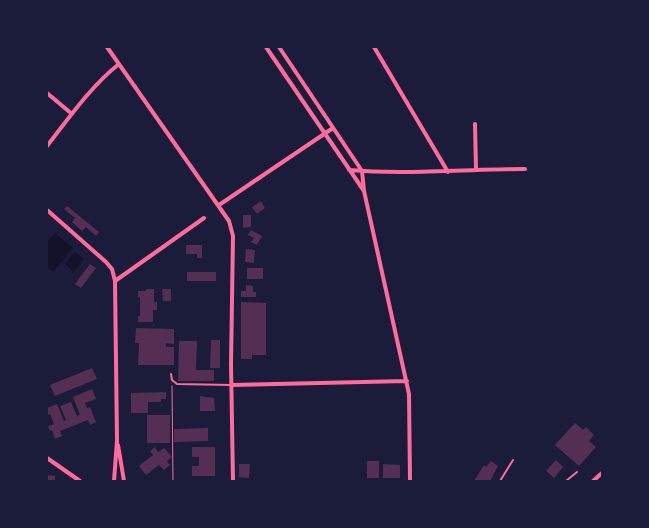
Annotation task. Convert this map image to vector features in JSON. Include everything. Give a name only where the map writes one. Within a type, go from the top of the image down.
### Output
[{"type":"street","points":[[107,47],[229,221],[233,236],[233,481]]},
{"type":"street","points":[[266,47],[348,170],[364,191]]},
{"type":"street","points":[[279,47],[362,171],[364,191],[409,394],[410,481]]},
{"type":"street","points":[[374,47],[448,172]]},
{"type":"street","points":[[47,146],[72,114],[110,71],[119,64]]},
{"type":"street","points":[[47,93],[72,114]]},
{"type":"street","points":[[475,124],[476,169]]},
{"type":"street","points":[[219,205],[333,128]]},
{"type":"street","points":[[348,170],[448,172],[476,169],[525,169]]},
{"type":"street","points":[[47,210],[106,262],[112,269],[115,281],[117,441],[114,481]]},
{"type":"street","points":[[115,281],[204,218]]},
{"type":"street","points":[[232,385],[406,381]]},
{"type":"street","points":[[117,441],[124,481]]},
{"type":"street","points":[[47,458],[80,481]]},
{"type":"street","points":[[594,481],[602,473]]},
{"type":"lane","points":[[172,374],[172,380],[177,384],[232,385]]},
{"type":"lane","points":[[500,481],[513,460]]},
{"type":"lane","points":[[566,481],[576,472]]},
{"type":"path","points":[[172,380],[173,481]]},
{"type":"shaded area","points":[[55,233],[73,248],[53,272],[47,267],[47,242]]},
{"type":"shaded area","points":[[75,252],[84,259],[74,272],[65,264]]},
{"type":"building","points":[[261,201],[265,208],[257,214],[252,207]]},
{"type":"building","points":[[67,206],[99,232],[96,236],[86,227],[82,231],[72,222],[75,218],[64,209]]},
{"type":"building","points":[[243,215],[251,215],[251,227],[243,228]]},
{"type":"building","points":[[251,230],[262,236],[257,245],[251,242],[254,238],[248,235]]},
{"type":"building","points":[[186,245],[202,245],[202,258],[197,258],[197,254],[186,254]]},
{"type":"building","points":[[246,249],[255,250],[254,263],[245,262]]},
{"type":"building","points":[[90,264],[96,268],[81,288],[75,284]]},
{"type":"building","points":[[247,268],[263,268],[263,279],[247,279]]},
{"type":"building","points":[[187,272],[216,272],[216,281],[187,281]]},
{"type":"building","points":[[246,285],[253,286],[253,292],[256,292],[256,297],[241,297],[241,291],[246,291]]},
{"type":"building","points":[[146,289],[154,289],[154,302],[157,302],[157,310],[153,310],[153,322],[138,322],[138,316],[140,316],[140,297],[138,298],[138,291],[146,291]]},
{"type":"building","points":[[162,289],[171,289],[171,301],[163,301]]},
{"type":"building","points":[[241,302],[266,303],[266,355],[252,355],[252,359],[241,359]]},
{"type":"building","points":[[136,328],[174,329],[174,344],[166,343],[166,347],[174,347],[174,365],[138,365],[139,343],[135,343]]},
{"type":"building","points":[[211,340],[220,340],[220,368],[210,368]]},
{"type":"building","points":[[179,341],[197,341],[196,370],[214,370],[214,381],[178,381]]},
{"type":"building","points":[[92,368],[97,379],[55,396],[50,385]]},
{"type":"building","points":[[92,389],[96,399],[85,403],[87,408],[90,407],[96,422],[90,425],[88,420],[60,431],[62,436],[55,439],[52,430],[50,431],[48,426],[54,424],[50,414],[47,415],[47,408],[57,404],[64,421],[66,420],[60,406],[71,402],[77,416],[80,415],[73,397]]},
{"type":"building","points":[[166,392],[166,399],[161,399],[161,402],[148,402],[148,413],[131,413],[131,393]]},
{"type":"building","points":[[200,396],[214,398],[215,411],[200,411]]},
{"type":"building","points":[[147,415],[170,415],[170,443],[147,443]]},
{"type":"building","points":[[575,423],[583,430],[586,427],[594,435],[589,441],[596,447],[579,466],[555,445]]},
{"type":"building","points":[[208,428],[208,441],[174,442],[174,429]]},
{"type":"building","points":[[155,447],[158,452],[164,448],[172,457],[167,461],[170,465],[164,470],[159,465],[146,475],[139,466],[153,455],[150,451]]},
{"type":"building","points":[[192,447],[215,447],[215,476],[192,476],[192,466],[199,466],[199,457],[192,457]]},
{"type":"building","points":[[556,460],[563,467],[554,478],[546,471]]},
{"type":"building","points":[[367,461],[379,461],[379,478],[367,478]]},
{"type":"building","points":[[491,461],[498,466],[490,481],[474,481],[484,465],[486,467]]},
{"type":"building","points":[[239,464],[250,464],[249,478],[239,477]]},
{"type":"building","points":[[383,464],[400,465],[400,478],[383,478]]},
{"type":"building","points":[[47,475],[55,476],[55,481],[47,481]]}]
